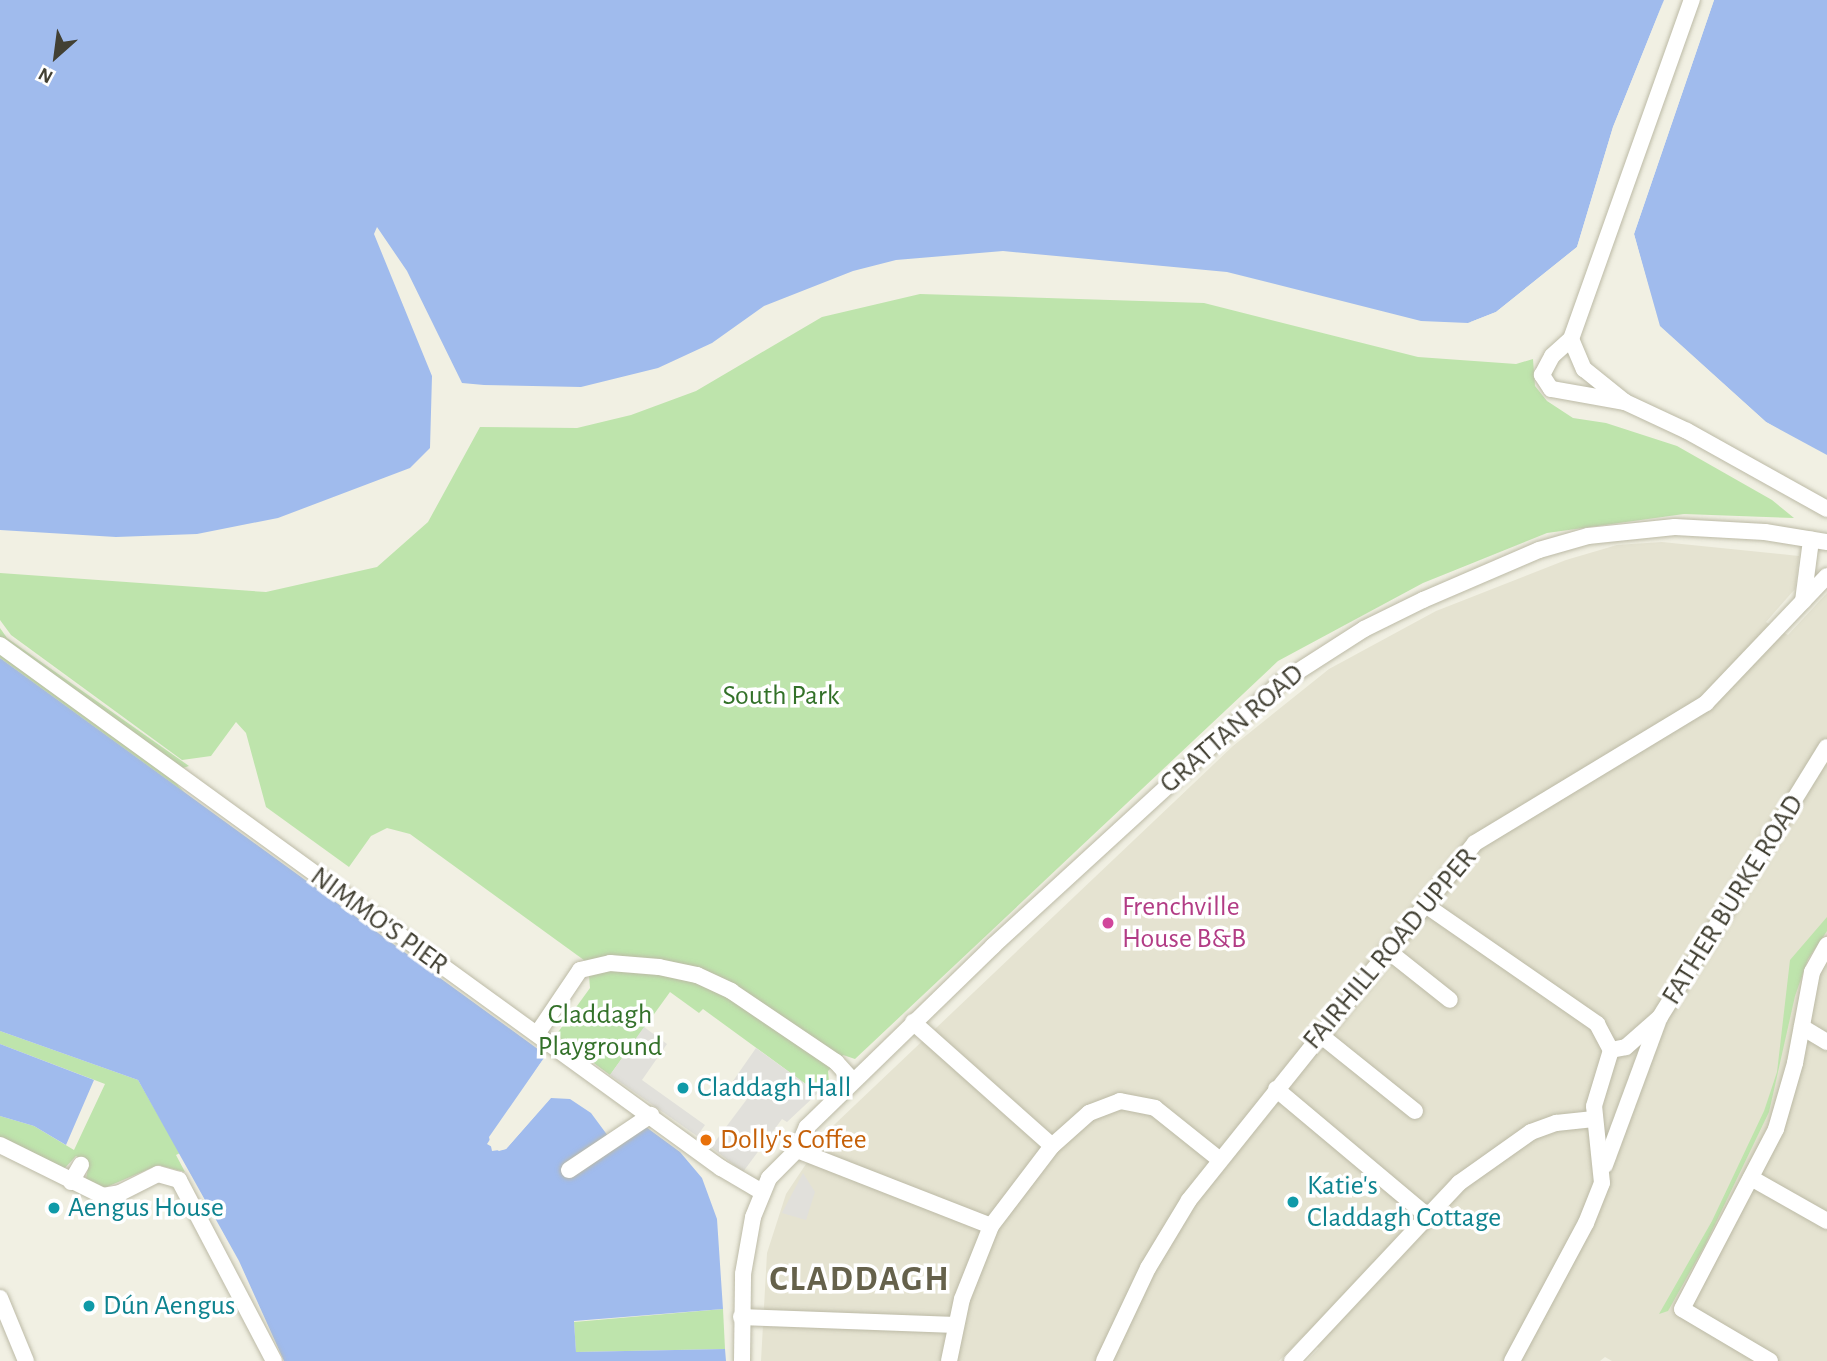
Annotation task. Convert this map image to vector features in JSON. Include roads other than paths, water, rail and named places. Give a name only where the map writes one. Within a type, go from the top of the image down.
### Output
[{"type":"street","points":[[1625,402],[1570,395],[1544,383],[1545,366],[1571,339],[1692,0]]},
{"type":"street","points":[[1571,339],[1584,369],[1625,402],[1687,431],[1827,509]]},
{"type":"street","name":"GRATTAN ROAD","points":[[762,1192],[769,1178],[797,1150],[807,1127],[913,1022],[1263,697],[1364,629],[1486,572],[1588,536],[1675,527],[1819,541]]},
{"type":"street","points":[[1803,601],[1819,541]]},
{"type":"street","name":"FAIRHILL ROAD UPPER","points":[[1104,1361],[1149,1267],[1219,1159],[1475,843],[1706,703],[1827,576]]},
{"type":"street","name":"NIMMO'S PIER","points":[[0,645],[721,1168],[762,1192]]},
{"type":"street","name":"FATHER BURKE ROAD","points":[[1512,1361],[1586,1223],[1660,1017],[1827,747]]},
{"type":"street","points":[[1424,905],[1597,1024],[1611,1050]]},
{"type":"street","points":[[1770,1361],[1682,1309],[1751,1178],[1785,1105],[1812,972],[1827,945]]},
{"type":"street","points":[[1387,950],[1450,1000]]},
{"type":"street","points":[[537,1034],[580,970],[610,963],[659,967],[697,975],[731,991],[827,1056],[852,1080]]},
{"type":"street","name":"FATHER BURKE ROAD","points":[[1603,1170],[1594,1119],[1611,1050],[1626,1047],[1660,1017]]},
{"type":"street","points":[[913,1022],[1052,1146]]},
{"type":"street","points":[[1802,1027],[1827,1042]]},
{"type":"street","points":[[1319,1034],[1415,1111]]},
{"type":"street","points":[[1276,1089],[1425,1214]]},
{"type":"street","points":[[949,1361],[955,1325],[991,1226],[1052,1146],[1089,1113],[1111,1103],[1131,1102],[1173,1119],[1219,1159]]},
{"type":"street","points":[[569,1170],[651,1115]]},
{"type":"street","points":[[1292,1361],[1425,1214],[1459,1183],[1531,1132],[1556,1123],[1594,1119]]},
{"type":"street","points":[[0,1145],[71,1182],[109,1196],[158,1174],[179,1180],[274,1361]]},
{"type":"street","points":[[797,1150],[991,1226]]},
{"type":"street","points":[[71,1182],[81,1165]]},
{"type":"street","points":[[1751,1178],[1827,1221]]},
{"type":"street","points":[[742,1361],[741,1317],[747,1242],[762,1192]]},
{"type":"street","points":[[0,1298],[26,1361]]},
{"type":"street","points":[[741,1317],[955,1325]]},
{"type":"water","points":[[0,0],[1664,0],[1613,127],[1577,247],[1496,312],[1468,323],[1421,321],[1227,272],[1003,251],[896,260],[853,271],[764,306],[712,343],[658,368],[581,387],[484,385],[462,383],[407,271],[377,227],[374,234],[432,376],[430,448],[410,468],[278,518],[197,534],[116,537],[0,530]]},
{"type":"water","points":[[1714,0],[1827,0],[1827,455],[1766,422],[1659,326],[1634,234]]},
{"type":"water","points":[[0,658],[546,1055],[487,1144],[499,1151],[506,1149],[551,1098],[570,1099],[591,1113],[608,1136],[646,1127],[680,1152],[702,1178],[717,1219],[723,1309],[574,1321],[576,1352],[725,1349],[726,1361],[284,1361],[239,1261],[138,1080],[0,1031]]},
{"type":"water","points":[[0,1044],[94,1080],[66,1145],[34,1126],[0,1116]]},
{"type":"place","name":"Frenchville House B&B","points":[[1108,923]]},
{"type":"place","name":"Claddagh Hall","points":[[683,1088]]},
{"type":"place","name":"Dolly's Coffee","points":[[706,1140]]},
{"type":"place","name":"Katie's Claddagh Cottage","points":[[1293,1202]]},
{"type":"place","name":"Aengus House","points":[[54,1208]]},
{"type":"place","name":"Dún Aengus","points":[[89,1306]]},
{"type":"district","name":"CLADDAGH","points":[[860,1280]]},
{"type":"park label","name":"South Park","points":[[781,696]]},
{"type":"park label","name":"Claddagh Playground","points":[[600,1031]]}]
